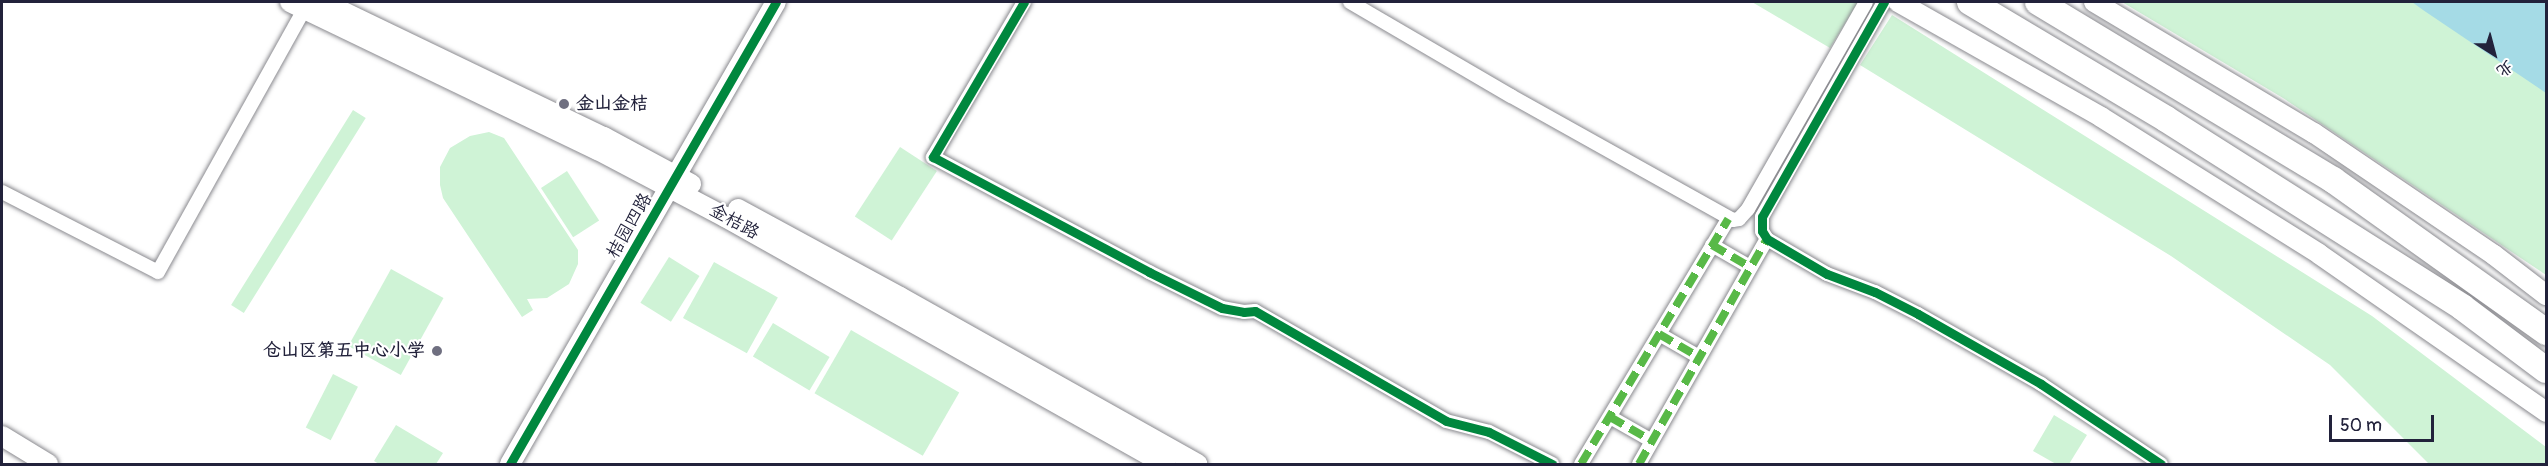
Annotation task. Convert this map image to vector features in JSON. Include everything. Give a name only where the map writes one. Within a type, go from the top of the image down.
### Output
[{"type":"highway","points":[[1970,2],[2166,120],[2432,289],[2547,370]]},
{"type":"highway","points":[[2038,2],[2333,180],[2547,332]]},
{"type":"main road","name":"桔园四路","points":[[510,465],[776,2]]},
{"type":"main road","points":[[1898,2],[2101,117],[2319,254],[2547,412]]},
{"type":"main road","points":[[2094,2],[2314,133],[2494,255],[2547,295]]},
{"type":"main road","name":"金桔路","points":[[307,3],[598,150],[674,182],[1165,465]]},
{"type":"main road","points":[[674,182],[900,297],[1197,465]]},
{"type":"main road","points":[[2,436],[48,465]]},
{"type":"street","points":[[1024,2],[933,157],[1180,288],[1222,308],[1244,312],[1255,311],[1446,421],[1489,432],[1552,465]]},
{"type":"street","points":[[1350,2],[1728,219],[1739,219],[1748,209],[1866,2]]},
{"type":"street","points":[[1884,2],[1762,217],[1762,231],[1767,239],[1827,274],[1875,292],[1918,314],[2041,384],[2161,465]]},
{"type":"street","points":[[2,192],[158,272],[307,3]]},
{"type":"street","points":[[1581,465],[1728,219]]},
{"type":"street","points":[[1639,465],[1767,239]]},
{"type":"street","points":[[1712,245],[1750,267]]},
{"type":"street","points":[[1659,334],[1699,357]]},
{"type":"street","points":[[1610,417],[1652,441]]},
{"type":"green space","points":[[1752,2],[1858,2],[1830,48]]},
{"type":"green space","points":[[2122,2],[2433,2],[2546,77],[2546,275],[2283,98]]},
{"type":"green space","points":[[1892,15],[2372,316],[2546,447],[2546,464],[2429,464],[2330,365],[2171,256],[1860,65]]},
{"type":"green space","points":[[353,110],[366,118],[244,313],[231,305]]},
{"type":"green space","points":[[489,132],[504,138],[578,250],[578,264],[569,284],[547,298],[527,299],[533,310],[522,317],[443,198],[440,185],[440,167],[450,148],[470,136]]},
{"type":"green space","points":[[900,147],[937,171],[892,241],[855,217]]},
{"type":"green space","points":[[567,171],[599,220],[573,237],[541,188]]},
{"type":"green space","points":[[669,257],[700,276],[671,322],[640,303]]},
{"type":"green space","points":[[714,262],[778,297],[747,353],[683,318]]},
{"type":"green space","points":[[391,269],[443,298],[401,375],[348,346]]},
{"type":"green space","points":[[773,323],[830,357],[809,390],[753,356]]},
{"type":"green space","points":[[851,330],[959,392],[923,456],[814,393]]},
{"type":"green space","points":[[333,374],[358,387],[331,440],[306,427]]},
{"type":"green space","points":[[2054,415],[2087,435],[2069,464],[2056,464],[2033,451]]},
{"type":"green space","points":[[396,425],[443,453],[436,464],[379,464],[374,461]]},
{"type":"water","points":[[2412,2],[2546,2],[2546,93],[2423,10]]},
{"type":"marked path","points":[[1581,464],[1728,219]]},
{"type":"marked path","points":[[1639,464],[1767,239]]},
{"type":"marked path","points":[[1712,245],[1750,267]]},
{"type":"marked path","points":[[1659,334],[1699,357]]},
{"type":"marked path","points":[[1610,417],[1652,441]]},
{"type":"cycle path","points":[[510,464],[776,2]]},
{"type":"cycle path","points":[[1024,2],[933,157],[1149,272],[1222,308],[1244,312],[1255,311],[1446,421],[1489,432],[1552,464]]},
{"type":"cycle path","points":[[1884,2],[1762,217],[1762,231],[1767,239],[1827,274],[1875,292],[1918,314],[2041,384],[2161,464]]},
{"type":"place","name":"金山金桔","points":[[564,104]]},
{"type":"place","name":"仓山区第五中心小学","points":[[437,351]]}]
